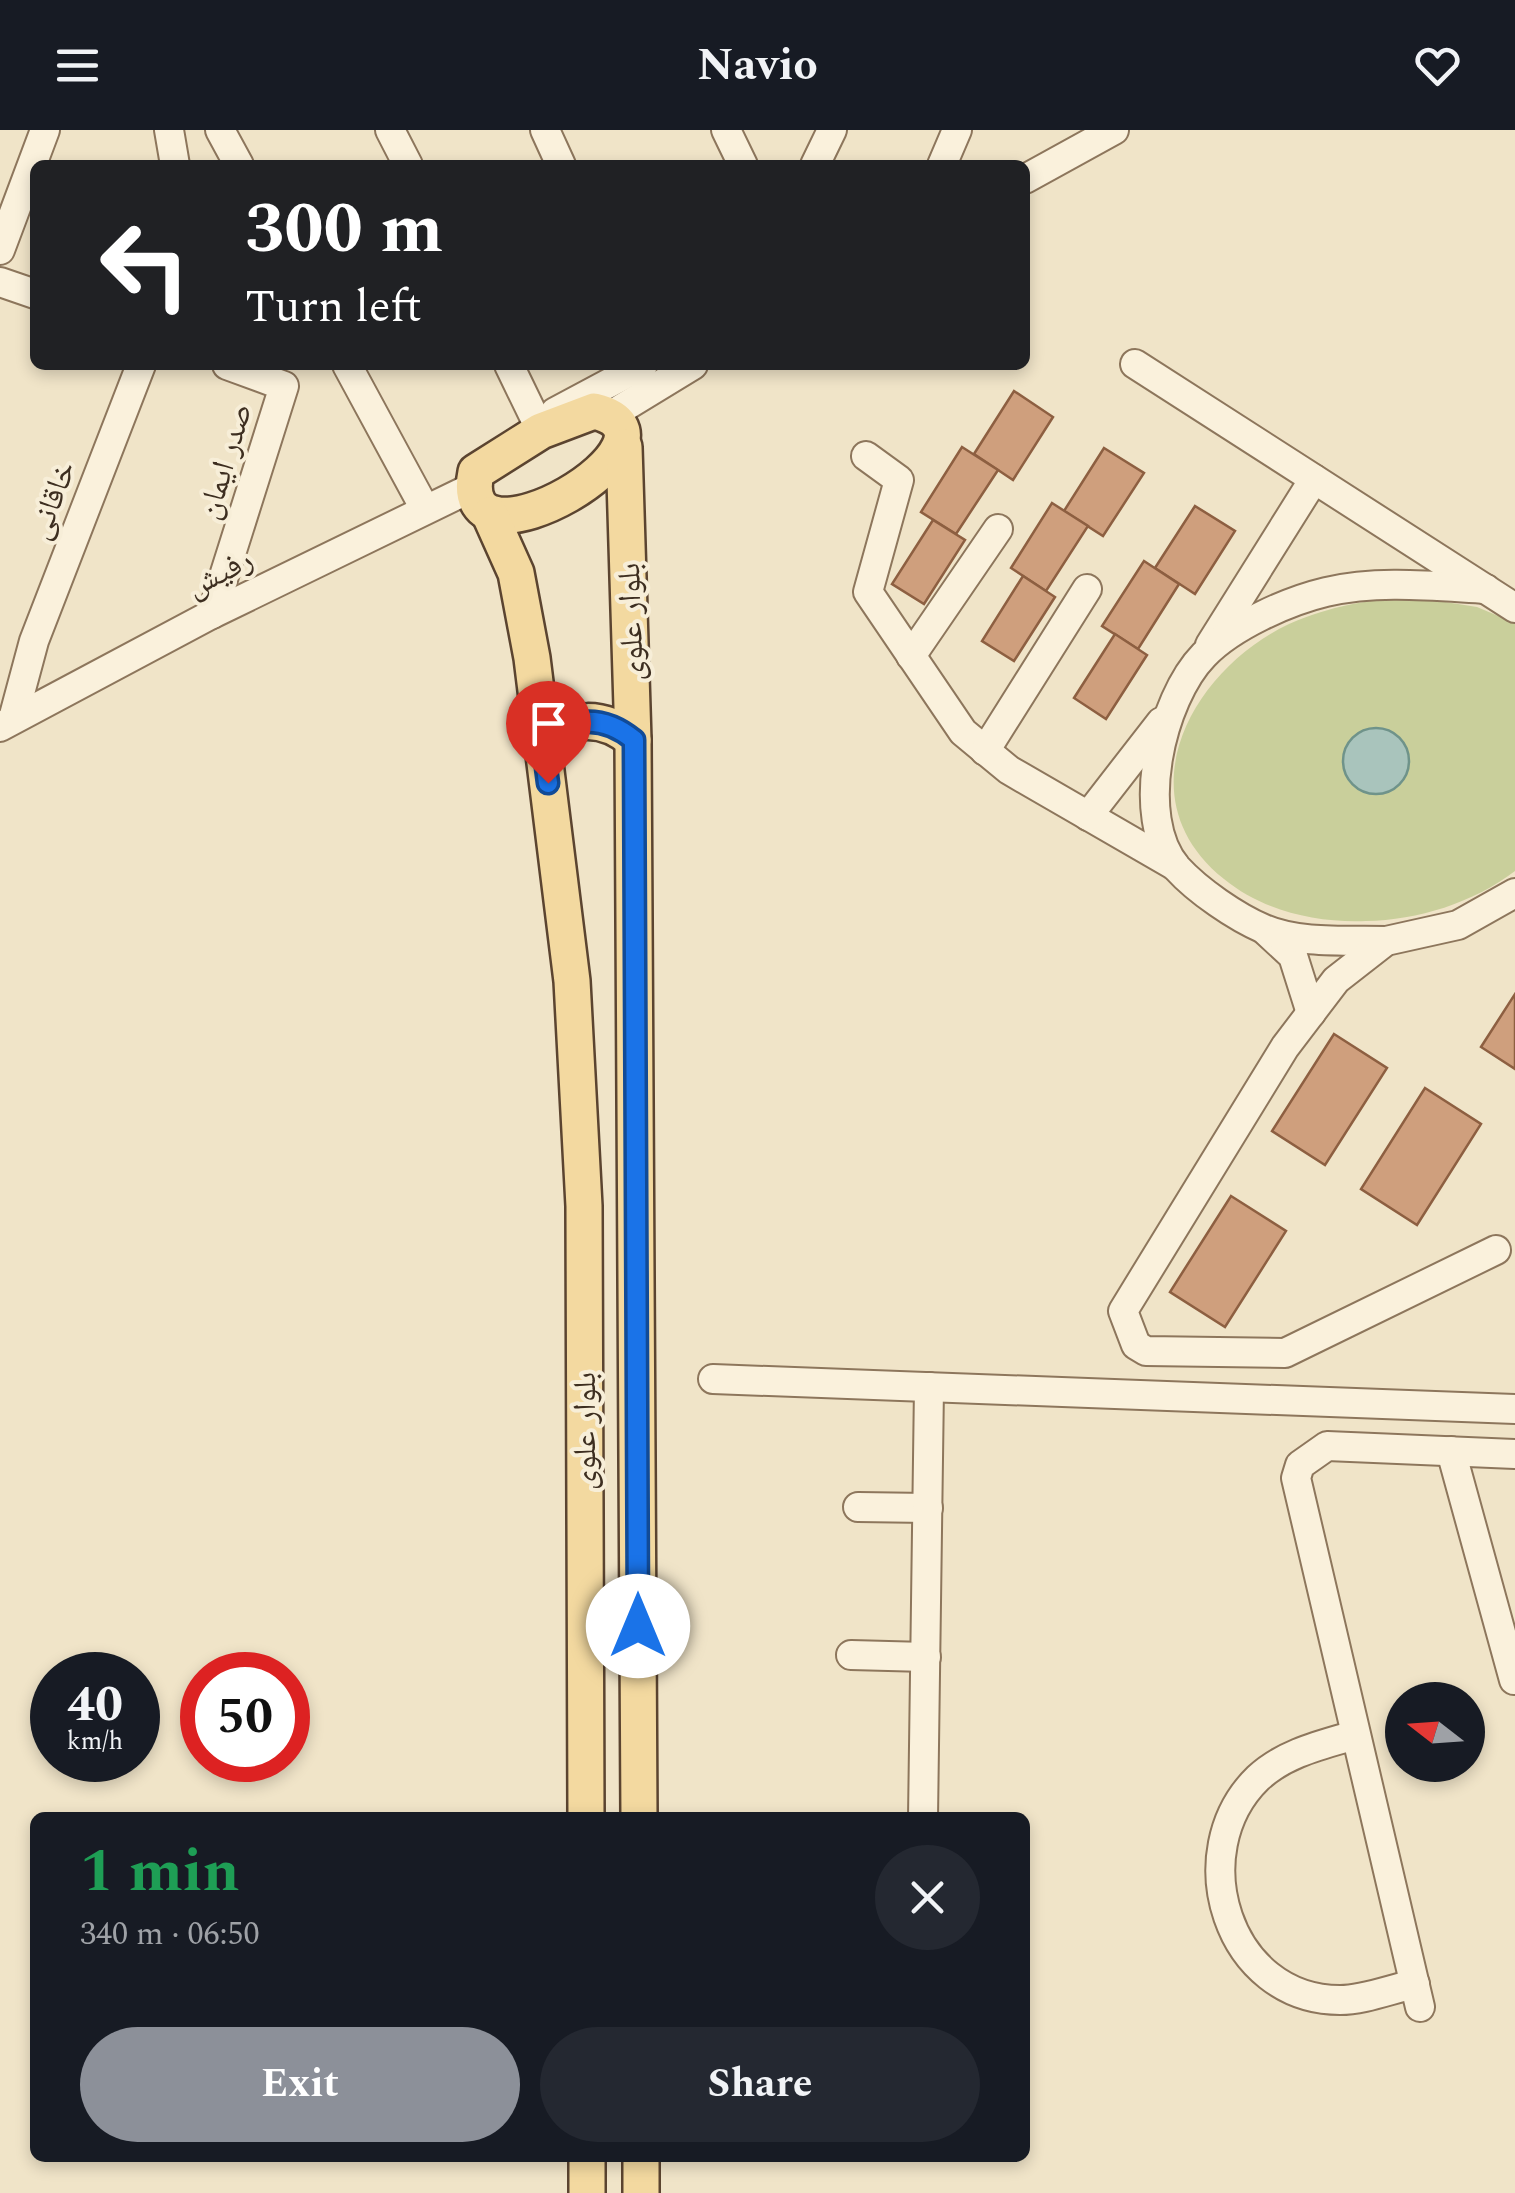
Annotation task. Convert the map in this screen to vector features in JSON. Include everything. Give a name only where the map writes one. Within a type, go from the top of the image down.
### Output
[{"type":"main road","points":[[579,415],[617,431],[612,465],[578,488],[524,514],[504,518],[482,501],[476,472],[539,426],[579,415]]},
{"type":"main road","name":"بلوار علوی","points":[[617,431],[634,740],[639,1812]]},
{"type":"main road","name":"بلوار علوی","points":[[482,501],[516,573],[543,744],[572,980],[584,1206],[586,1812]]},
{"type":"main road","points":[[543,744],[553,733],[586,720],[620,728],[634,740]]},
{"type":"main road","points":[[587,2162],[587,2193]]},
{"type":"main road","points":[[640,2162],[641,2193]]},
{"type":"street","points":[[34,160],[45,130]]},
{"type":"street","points":[[168,130],[173,160]]},
{"type":"street","points":[[220,130],[236,160]]},
{"type":"street","points":[[390,130],[405,160]]},
{"type":"street","points":[[545,130],[559,160]]},
{"type":"street","points":[[726,130],[741,160]]},
{"type":"street","points":[[818,160],[832,130]]},
{"type":"street","points":[[944,160],[956,130]]},
{"type":"street","points":[[1030,176],[1114,130]]},
{"type":"street","points":[[0,250],[30,170]]},
{"type":"street","points":[[0,282],[30,292]]},
{"type":"street","points":[[1135,364],[1515,608]]},
{"type":"street","name":"خاقانی","points":[[7,723],[34,641],[139,370]]},
{"type":"street","name":"صدر ایمان","points":[[212,614],[284,386],[241,370]]},
{"type":"street","points":[[350,370],[425,510]]},
{"type":"street","points":[[511,370],[539,426],[634,370]]},
{"type":"street","points":[[617,431],[687,370]]},
{"type":"street","points":[[866,456],[899,480],[868,592],[963,732],[1009,770],[1175,866],[1266,931],[1293,956],[1310,1013]]},
{"type":"street","points":[[1088,816],[1170,710],[1314,479]]},
{"type":"street","name":"رفیش","points":[[7,723],[212,614],[425,510],[482,501]]},
{"type":"street","points":[[912,656],[998,530]]},
{"type":"street","points":[[1204,655],[1246,625],[1324,592],[1390,583],[1486,589]]},
{"type":"street","points":[[985,751],[1087,589]]},
{"type":"street","points":[[1170,710],[1156,762],[1157,824],[1175,866]]},
{"type":"street","points":[[1266,931],[1386,941],[1458,925],[1515,893]]},
{"type":"street","points":[[1386,941],[1336,980],[1284,1047],[1122,1311],[1136,1346],[1146,1351],[1285,1353],[1496,1250]]},
{"type":"street","points":[[713,1379],[1515,1409]]},
{"type":"street","points":[[923,1812],[930,1388]]},
{"type":"street","points":[[1356,1736],[1292,1755],[1246,1792],[1220,1848],[1223,1908],[1253,1960],[1303,1993],[1342,2000],[1417,1996],[1356,1736],[1298,1495],[1300,1465],[1327,1446],[1515,1454]]},
{"type":"street","points":[[1451,1451],[1514,1680]]},
{"type":"street","points":[[858,1507],[928,1508]]},
{"type":"street","points":[[851,1655],[926,1657]]},
{"type":"green space","points":[[1398,598],[1477,607],[1515,623],[1515,871],[1463,901],[1386,920],[1309,917],[1273,907],[1224,879],[1193,846],[1177,811],[1174,774],[1182,738],[1198,703],[1223,672],[1254,645],[1289,624],[1320,612]],"holes":[[[1368,729],[1378,729],[1408,754],[1406,774],[1383,793],[1355,787],[1345,762],[1353,739]]]},
{"type":"water","points":[[1376,728],[1399,738],[1409,761],[1399,784],[1376,794],[1353,784],[1343,761],[1353,738]]},
{"type":"building","points":[[1014,391],[1053,417],[1013,480],[974,454]]},
{"type":"building","points":[[962,447],[998,470],[956,534],[921,512]]},
{"type":"building","points":[[1104,448],[1144,473],[1103,536],[1064,511]]},
{"type":"building","points":[[1052,503],[1088,526],[1046,591],[1011,568]]},
{"type":"building","points":[[1195,506],[1235,531],[1195,594],[1155,568]]},
{"type":"building","points":[[933,520],[965,540],[924,604],[892,584]]},
{"type":"building","points":[[1144,561],[1179,584],[1138,649],[1102,626]]},
{"type":"building","points":[[1023,576],[1055,597],[1014,661],[982,641]]},
{"type":"building","points":[[1115,634],[1147,655],[1106,719],[1074,698]]},
{"type":"building","points":[[1515,994],[1515,1069],[1481,1047]]},
{"type":"building","points":[[1334,1034],[1387,1068],[1325,1165],[1272,1131]]},
{"type":"building","points":[[1425,1088],[1481,1124],[1417,1225],[1361,1189]]},
{"type":"building","points":[[1231,1196],[1286,1231],[1225,1327],[1170,1292]]},
{"type":"route","points":[[548,783],[543,744],[568,724],[603,722],[620,728],[634,740],[632,974],[638,1626]]}]
